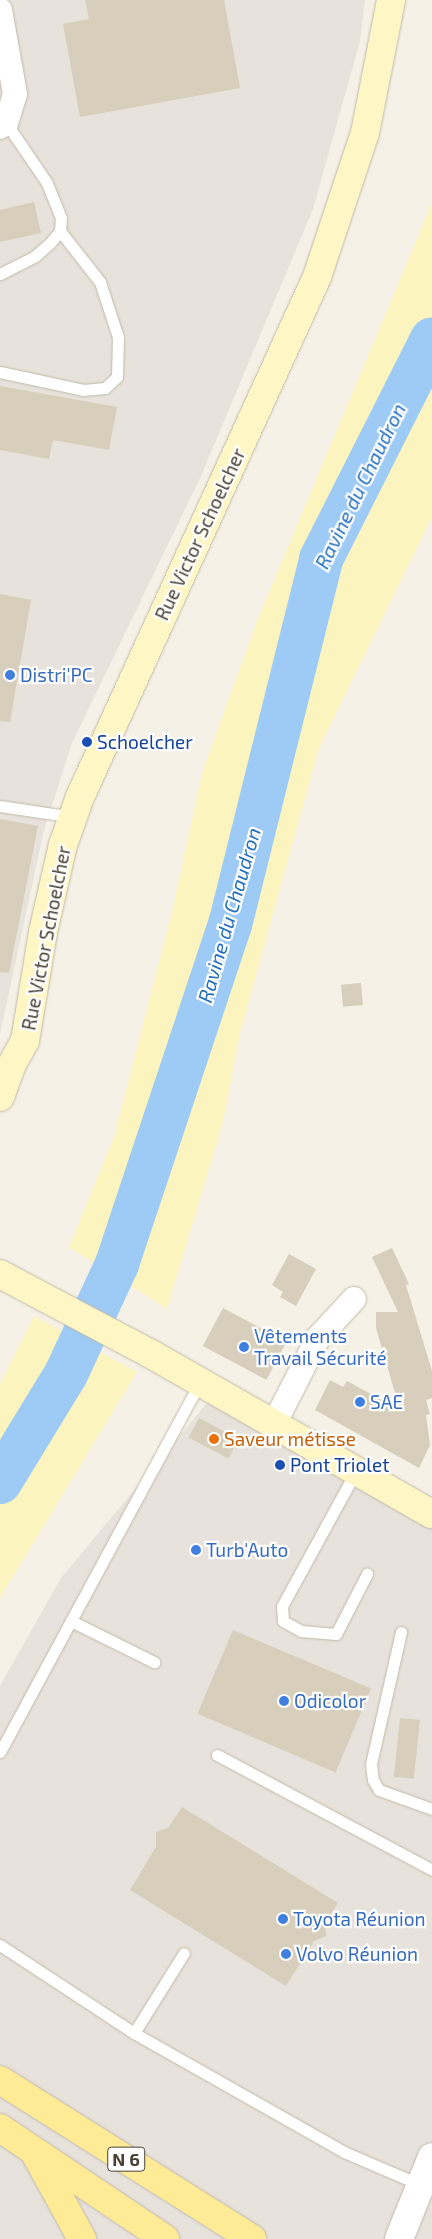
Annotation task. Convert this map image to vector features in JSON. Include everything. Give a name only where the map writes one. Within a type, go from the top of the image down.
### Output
[{"type":"main road","name":"Rue Victor Schoelcher","points":[[0,1097],[6,1071],[25,1041],[43,932],[63,845],[317,276],[365,133],[391,0]]},
{"type":"main road","points":[[5,1279],[151,1354],[432,1514]]},
{"type":"main road","name":"N 6","points":[[0,2080],[252,2239]]},
{"type":"main road","name":"N 6","points":[[0,2128],[165,2239]]},
{"type":"main road","points":[[33,2149],[82,2239]]},
{"type":"street","points":[[0,10],[15,94],[3,126]]},
{"type":"street","points":[[274,1424],[318,1338],[354,1299]]},
{"type":"street","points":[[399,2239],[423,2185],[432,2156]]},
{"type":"lane","points":[[0,274],[36,256],[60,231],[61,218],[47,184],[3,126]]},
{"type":"lane","points":[[0,372],[83,390],[105,388],[117,377],[118,336],[100,282],[60,231]]},
{"type":"lane","points":[[0,806],[74,817]]},
{"type":"lane","points":[[0,1752],[200,1382]]},
{"type":"lane","points":[[356,1471],[282,1606],[284,1621],[301,1631],[336,1634],[368,1574]]},
{"type":"lane","points":[[71,1620],[154,1662]]},
{"type":"lane","points":[[401,1632],[371,1764],[373,1780],[379,1790],[432,1809]]},
{"type":"lane","points":[[217,1755],[432,1870]]},
{"type":"lane","points":[[0,1945],[134,2032],[344,2152],[423,2185]]},
{"type":"lane","points":[[134,2032],[184,1953]]},
{"type":"shaded area","points":[[0,0],[365,0],[360,41],[313,209],[201,476],[72,743],[44,830],[0,1034]]},
{"type":"shaded area","points":[[217,1391],[432,1514],[432,2239],[0,2239],[0,1686],[61,1578]]},
{"type":"sand","points":[[432,203],[432,517],[319,748],[240,1033],[223,1122],[167,1309],[69,1247],[114,1137],[173,908],[202,773],[257,621]]},
{"type":"sand","points":[[34,1316],[137,1372],[0,1598],[0,1384]]},
{"type":"building","points":[[85,0],[224,0],[240,88],[80,117],[63,24],[89,19]]},
{"type":"building","points":[[34,202],[41,233],[0,242],[0,210]]},
{"type":"building","points":[[0,386],[117,407],[109,450],[53,440],[49,459],[0,450]]},
{"type":"building","points":[[0,594],[31,600],[10,722],[0,721]]},
{"type":"building","points":[[0,819],[38,826],[9,973],[0,972]]},
{"type":"building","points":[[361,983],[363,1005],[343,1007],[341,985]]},
{"type":"building","points":[[392,1248],[409,1284],[406,1285],[432,1371],[432,1398],[426,1400],[430,1414],[426,1415],[430,1445],[419,1468],[315,1410],[330,1380],[343,1387],[347,1381],[400,1410],[376,1328],[376,1312],[398,1312],[372,1257]]},
{"type":"building","points":[[289,1254],[316,1269],[296,1306],[280,1297],[283,1292],[272,1285]]},
{"type":"building","points":[[223,1308],[287,1342],[266,1380],[203,1346]]},
{"type":"building","points":[[199,1418],[239,1439],[228,1459],[189,1437]]},
{"type":"building","name":"Odicolor","points":[[233,1630],[371,1689],[336,1772],[197,1714]]},
{"type":"building","points":[[400,1718],[420,1720],[414,1779],[394,1777]]},
{"type":"building","points":[[182,1807],[338,1903],[325,1923],[326,1936],[314,1941],[286,1986],[130,1890],[156,1847],[156,1832],[168,1828]]},
{"type":"waterway","name":"Ravine du Chaudron","points":[[0,1482],[66,1374],[117,1264],[230,925],[321,559],[432,339]]},
{"type":"place","name":"Distri'PC","points":[[10,675]]},
{"type":"place","name":"Schoelcher","points":[[87,742]]},
{"type":"place","name":"Vêtements Travail Sécurité","points":[[244,1347]]},
{"type":"place","name":"SAE","points":[[360,1402]]},
{"type":"place","name":"Saveur métisse","points":[[214,1439]]},
{"type":"place","name":"Pont Triolet","points":[[280,1465]]},
{"type":"place","name":"Turb'Auto","points":[[196,1550]]},
{"type":"place","name":"Odicolor","points":[[284,1701]]},
{"type":"place","name":"Toyota Réunion","points":[[283,1919]]},
{"type":"place","name":"Volvo Réunion","points":[[286,1954]]}]
